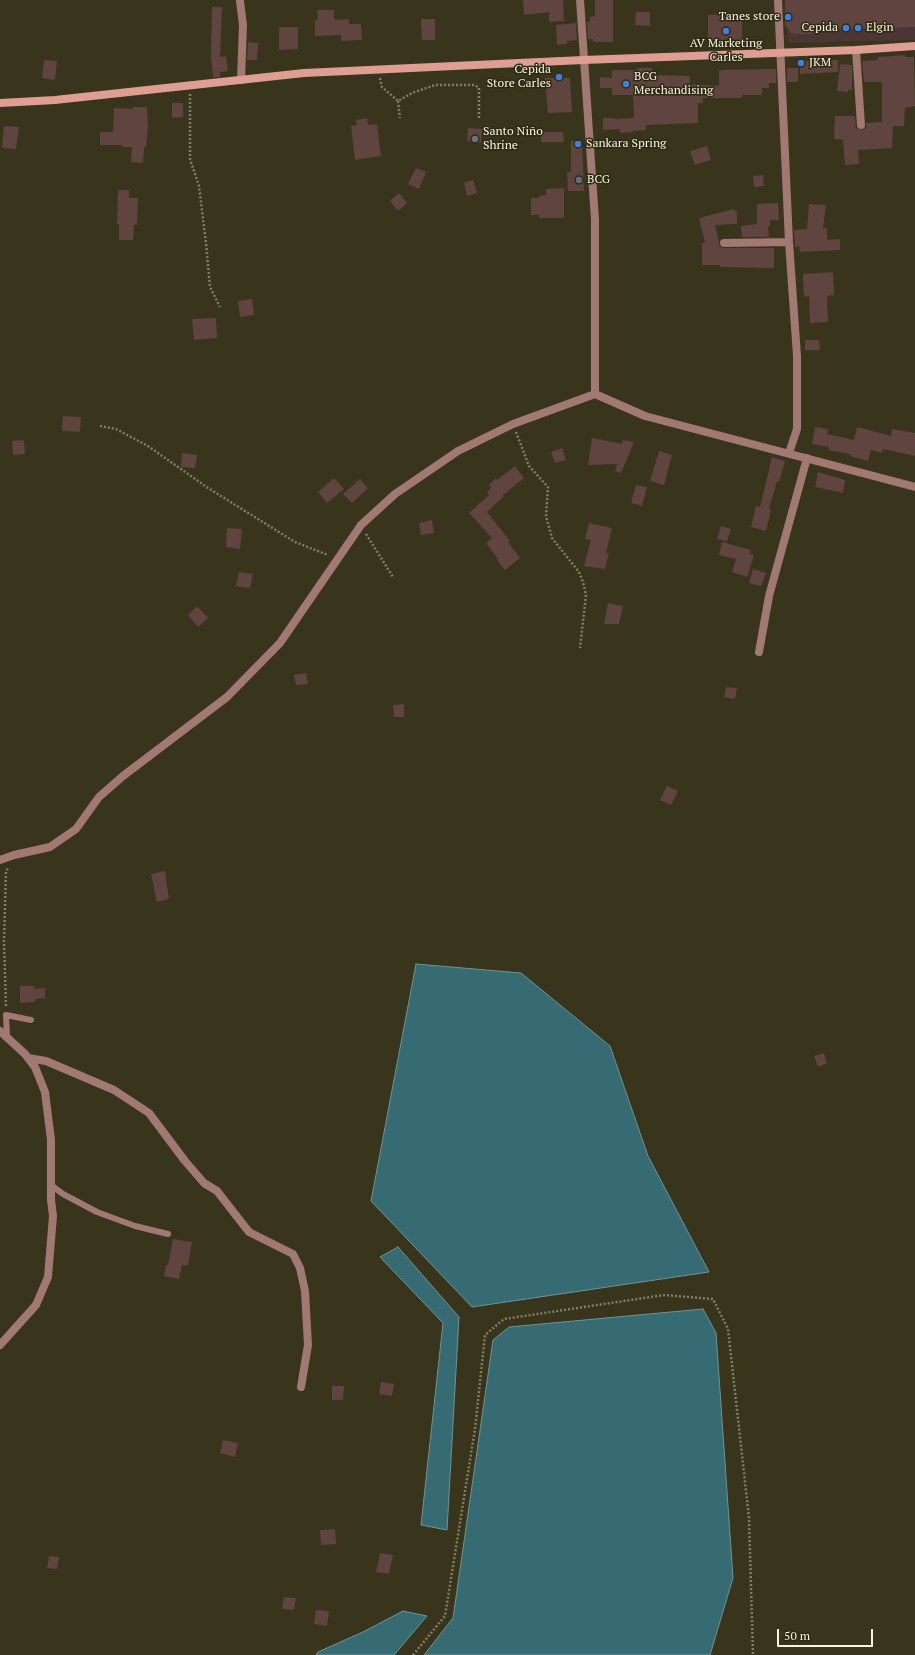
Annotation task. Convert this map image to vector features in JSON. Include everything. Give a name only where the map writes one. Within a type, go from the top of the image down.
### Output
[{"type":"main road","points":[[0,103],[55,100],[304,73],[583,60],[856,50],[915,46]]},
{"type":"street","points":[[580,0],[595,220],[595,394]]},
{"type":"street","points":[[778,0],[789,242],[796,356],[797,429],[789,454]]},
{"type":"street","points":[[240,1],[243,25],[241,80]]},
{"type":"street","points":[[856,50],[861,125]]},
{"type":"street","points":[[724,242],[789,242]]},
{"type":"street","points":[[0,860],[14,855],[50,847],[76,829],[99,797],[117,781],[227,697],[280,643],[361,525],[395,494],[458,451],[514,424],[595,394],[646,416],[915,487]]},
{"type":"street","points":[[759,652],[769,596],[807,458]]},
{"type":"street","points":[[0,1031],[28,1058],[34,1066],[45,1092],[51,1140],[53,1216],[48,1277],[36,1305],[0,1345]]},
{"type":"street","points":[[28,1058],[46,1061],[114,1090],[149,1113],[185,1161],[204,1183],[217,1191],[249,1232],[293,1254],[300,1268],[304,1291],[308,1345],[300,1388]]},
{"type":"lane","points":[[7,1037],[6,1015],[31,1020]]},
{"type":"lane","points":[[52,1186],[62,1194],[97,1212],[135,1226],[168,1234]]},
{"type":"path","points":[[377,70],[382,87],[398,101],[400,118]]},
{"type":"path","points":[[398,101],[412,93],[435,85],[475,85],[480,88],[479,120]]},
{"type":"path","points":[[190,86],[190,159],[199,186],[210,286],[220,307]]},
{"type":"path","points":[[514,424],[529,466],[548,487],[546,516],[552,538],[579,572],[583,582],[586,595],[580,648]]},
{"type":"path","points":[[100,426],[116,429],[148,446],[208,488],[295,542],[338,559]]},
{"type":"path","points":[[361,525],[393,577]]},
{"type":"path","points":[[6,1015],[4,942],[6,872],[14,855]]},
{"type":"path","points":[[413,1655],[445,1616],[475,1429],[485,1335],[504,1319],[664,1295],[712,1299],[728,1329],[749,1518],[753,1655]]},
{"type":"shaded area","points":[[785,0],[915,0],[915,40],[788,43]]},
{"type":"water","points":[[416,964],[521,973],[610,1046],[648,1156],[709,1272],[472,1307],[371,1201]]},
{"type":"water","points":[[398,1247],[459,1317],[447,1530],[421,1525],[443,1323],[380,1257]]},
{"type":"water","points":[[703,1309],[716,1333],[733,1578],[710,1655],[424,1655],[453,1618],[493,1340],[509,1327]]},
{"type":"water","points":[[403,1611],[427,1616],[394,1655],[316,1655],[318,1652],[363,1632]]},
{"type":"building","points":[[523,0],[563,0],[564,21],[549,22],[549,12],[524,15]]},
{"type":"building","points":[[595,0],[613,0],[613,42],[593,42],[593,39],[588,39],[587,22],[590,22],[590,17],[595,16]]},
{"type":"building","points":[[785,0],[915,0],[915,27],[812,31],[813,34],[795,34],[791,33],[785,25]]},
{"type":"building","points":[[212,7],[222,7],[220,57],[226,56],[228,71],[220,72],[220,77],[213,77],[211,56]]},
{"type":"building","points":[[317,10],[334,10],[335,20],[349,19],[349,24],[361,24],[362,40],[341,41],[341,35],[315,36],[315,20],[318,20]]},
{"type":"building","points":[[636,12],[650,12],[650,26],[635,25]]},
{"type":"building","points":[[742,13],[742,41],[708,40],[708,15]]},
{"type":"building","points":[[421,19],[435,19],[435,40],[422,40]]},
{"type":"building","points":[[576,23],[577,40],[567,41],[567,44],[557,45],[556,25]]},
{"type":"building","points":[[279,27],[298,27],[298,49],[279,50]]},
{"type":"building","points":[[248,42],[258,43],[257,60],[247,60]]},
{"type":"building","points":[[905,55],[905,57],[914,57],[915,106],[905,108],[904,126],[893,126],[892,148],[858,150],[859,164],[845,165],[843,140],[834,139],[835,116],[855,116],[856,128],[861,130],[866,128],[866,123],[882,122],[882,85],[881,82],[864,82],[862,61],[878,60],[878,57]]},
{"type":"building","points":[[44,60],[57,61],[55,80],[42,78]]},
{"type":"building","points":[[838,60],[838,72],[800,74],[800,61]]},
{"type":"building","points":[[840,64],[852,65],[852,90],[848,90],[848,92],[837,91]]},
{"type":"building","points":[[637,68],[652,68],[652,75],[690,76],[690,84],[719,86],[719,70],[776,69],[776,83],[769,83],[769,88],[762,88],[762,95],[742,95],[742,98],[703,98],[703,103],[698,103],[698,123],[646,125],[646,130],[620,133],[620,129],[603,130],[603,118],[634,118],[633,95],[612,95],[612,88],[600,88],[600,77],[612,78],[612,70],[637,70]]},
{"type":"building","points":[[787,68],[798,68],[798,82],[787,82]]},
{"type":"building","points":[[545,78],[570,78],[572,112],[548,113]]},
{"type":"building","points":[[172,103],[183,103],[183,117],[172,118]]},
{"type":"building","points":[[133,107],[147,107],[148,126],[143,163],[131,162],[132,147],[122,147],[122,145],[100,145],[100,132],[113,132],[114,108],[133,109]]},
{"type":"building","points":[[367,118],[368,125],[377,124],[381,156],[355,160],[351,126],[357,125],[356,120]]},
{"type":"building","points":[[4,126],[19,127],[16,149],[2,148]]},
{"type":"building","points":[[468,128],[482,129],[481,143],[467,141]]},
{"type":"building","points":[[541,132],[563,132],[564,142],[541,142]]},
{"type":"building","points":[[571,141],[582,141],[584,191],[568,191],[567,172],[571,172]]},
{"type":"building","points":[[707,146],[711,160],[695,165],[690,151]]},
{"type":"building","points":[[416,168],[426,172],[419,189],[408,184]]},
{"type":"building","points":[[763,175],[764,186],[754,187],[753,176]]},
{"type":"building","points":[[473,180],[477,193],[467,196],[464,183]]},
{"type":"building","points":[[564,188],[564,218],[539,218],[539,215],[531,215],[531,198],[539,198],[539,196],[546,195],[546,189]]},
{"type":"building","points":[[118,190],[129,190],[129,198],[138,198],[137,225],[134,224],[133,240],[119,240],[119,224],[117,224]]},
{"type":"building","points":[[399,193],[407,203],[398,211],[390,201]]},
{"type":"building","points":[[778,203],[779,220],[770,220],[770,226],[768,226],[769,237],[742,237],[741,226],[757,224],[757,204]]},
{"type":"building","points":[[809,204],[826,205],[823,228],[827,228],[827,240],[840,239],[840,250],[800,252],[799,246],[795,247],[794,230],[807,229]]},
{"type":"building","points":[[734,209],[734,211],[737,211],[737,224],[715,225],[720,247],[774,248],[774,268],[720,267],[720,265],[702,265],[702,243],[705,243],[699,218]]},
{"type":"building","points":[[833,272],[834,295],[827,296],[828,322],[810,323],[809,296],[804,297],[803,274]]},
{"type":"building","points":[[252,299],[254,315],[240,317],[238,301]]},
{"type":"building","points":[[216,318],[217,338],[194,340],[192,319]]},
{"type":"building","points":[[805,340],[819,340],[820,350],[805,350]]},
{"type":"building","points":[[63,416],[81,417],[80,432],[62,431]]},
{"type":"building","points":[[815,427],[828,429],[827,434],[854,440],[857,427],[891,436],[892,429],[915,433],[915,456],[883,449],[882,453],[871,450],[868,461],[850,456],[850,454],[829,450],[829,447],[812,444]]},
{"type":"building","points":[[592,438],[622,444],[623,440],[634,442],[621,473],[615,471],[617,464],[588,465]]},
{"type":"building","points":[[24,440],[25,454],[13,455],[12,441]]},
{"type":"building","points":[[562,448],[566,460],[555,463],[551,452]]},
{"type":"building","points":[[659,451],[672,455],[664,485],[650,481]]},
{"type":"building","points":[[182,453],[197,455],[195,468],[181,467]]},
{"type":"building","points":[[772,457],[785,461],[779,482],[777,481],[769,509],[771,510],[766,531],[751,527],[756,506],[760,507]]},
{"type":"building","points":[[515,466],[524,478],[502,496],[504,496],[487,512],[510,541],[508,542],[520,558],[505,570],[486,543],[492,538],[469,513],[489,495],[487,492],[491,488],[489,485],[496,478],[497,480]]},
{"type":"building","points":[[818,472],[845,480],[843,493],[815,487]]},
{"type":"building","points":[[334,478],[344,489],[327,503],[318,492]]},
{"type":"building","points":[[360,479],[368,488],[352,503],[343,494]]},
{"type":"building","points":[[636,485],[647,487],[642,506],[631,503]]},
{"type":"building","points":[[432,520],[434,533],[421,535],[419,523]]},
{"type":"building","points":[[589,523],[612,528],[606,553],[609,553],[605,569],[584,566],[591,540],[585,539]]},
{"type":"building","points":[[721,526],[731,529],[727,541],[717,539]]},
{"type":"building","points":[[227,528],[242,529],[240,549],[226,547]]},
{"type":"building","points":[[722,542],[751,550],[750,554],[754,555],[747,577],[732,572],[736,559],[719,555]]},
{"type":"building","points":[[753,569],[766,573],[761,586],[749,583]]},
{"type":"building","points":[[239,572],[253,574],[250,588],[236,586]]},
{"type":"building","points":[[608,603],[623,606],[619,624],[604,624]]},
{"type":"building","points":[[197,606],[208,618],[198,627],[188,615]]},
{"type":"building","points":[[306,673],[308,684],[296,685],[294,675]]},
{"type":"building","points":[[726,687],[737,688],[735,699],[724,697]]},
{"type":"building","points":[[404,704],[404,717],[394,717],[393,705]]},
{"type":"building","points":[[667,786],[678,791],[671,805],[660,800]]},
{"type":"building","points":[[165,871],[169,899],[157,902],[151,874]]},
{"type":"building","points":[[20,986],[34,986],[34,989],[45,988],[45,998],[35,999],[35,1002],[20,1003]]},
{"type":"building","points":[[824,1053],[827,1063],[818,1067],[814,1056]]},
{"type":"building","points":[[173,1239],[192,1242],[188,1266],[182,1265],[179,1279],[164,1276],[166,1265],[168,1265]]},
{"type":"building","points":[[381,1382],[394,1384],[392,1396],[379,1394]]},
{"type":"building","points":[[332,1386],[344,1386],[343,1400],[332,1400]]},
{"type":"building","points":[[223,1440],[238,1443],[235,1457],[220,1453]]},
{"type":"building","points":[[335,1529],[336,1544],[321,1545],[320,1530]]},
{"type":"building","points":[[380,1553],[393,1555],[389,1574],[376,1572]]},
{"type":"building","points":[[49,1556],[59,1557],[57,1569],[47,1568]]},
{"type":"building","points":[[284,1597],[296,1598],[294,1610],[282,1609]]},
{"type":"building","points":[[316,1610],[329,1611],[327,1626],[314,1624]]},
{"type":"place","name":"Tanes store","points":[[788,17]]},
{"type":"place","name":"Cepida","points":[[846,28]]},
{"type":"place","name":"Elgin","points":[[858,28]]},
{"type":"place","name":"AV Marketing Carles","points":[[726,31]]},
{"type":"place","name":"JKM","points":[[801,63]]},
{"type":"place","name":"Cepida Store Carles","points":[[559,77]]},
{"type":"place","name":"BCG Merchandising","points":[[626,84]]},
{"type":"place","name":"Santo Niño Shrine","points":[[475,139]]},
{"type":"place","name":"Sankara Spring","points":[[578,144]]},
{"type":"place","name":"BCG","points":[[579,180]]}]
